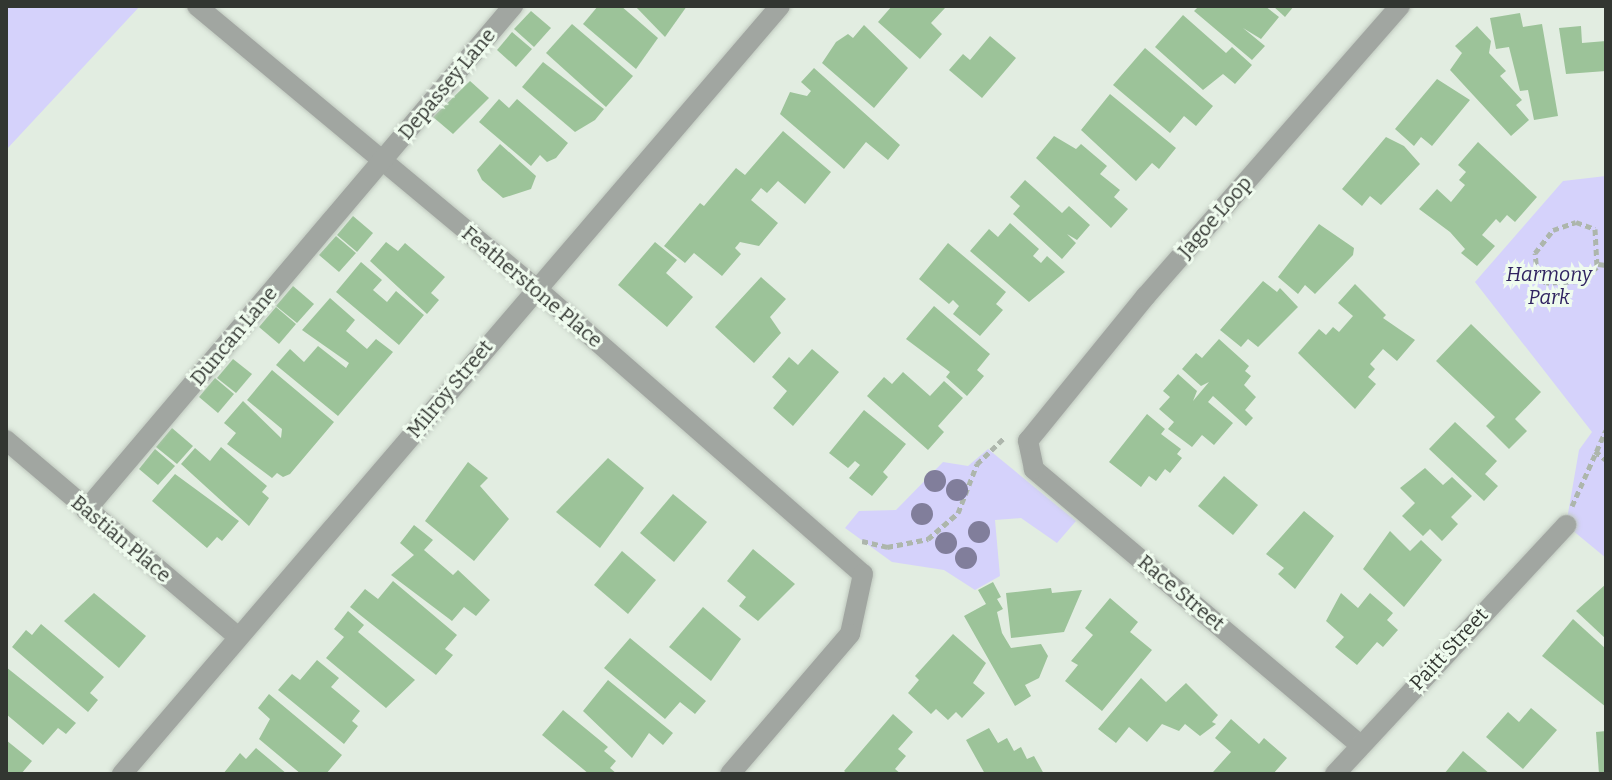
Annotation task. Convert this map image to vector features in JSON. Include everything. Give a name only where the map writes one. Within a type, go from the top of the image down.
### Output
[{"type":"street","name":"Featherstone Place","points":[[197,6],[536,288],[863,574],[850,634],[730,774]]},
{"type":"street","name":"Depassey Lane","points":[[382,162],[513,6]]},
{"type":"street","name":"Milroy Street","points":[[122,774],[780,6]]},
{"type":"street","name":"Jagoe Loop","points":[[1032,430],[1400,6]]},
{"type":"street","name":"Duncan Lane","points":[[86,510],[382,162]]},
{"type":"street","name":"Race Street","points":[[1032,430],[1028,441],[1034,469],[1359,744]]},
{"type":"street","name":"Bastian Place","points":[[6,440],[238,637]]},
{"type":"street","name":"Paitt Street","points":[[1335,774],[1359,744],[1566,525]]},
{"type":"path","points":[[1566,223],[1588,224],[1595,229],[1598,264],[1594,273],[1579,281],[1546,283],[1537,274],[1535,253],[1553,230],[1566,223]]},
{"type":"path","points":[[1598,264],[1606,265]]},
{"type":"path","points":[[1566,525],[1606,430]]},
{"type":"path","points":[[853,537],[887,547],[928,539],[958,513],[977,464],[1008,433]]},
{"type":"path","points":[[1595,451],[1606,460]]},
{"type":"green space","points":[[6,6],[140,6],[6,150]]},
{"type":"green space","name":"Harmony Park","points":[[1606,176],[1606,558],[1566,525],[1579,450],[1592,432],[1475,282],[1563,181]]},
{"type":"green space","points":[[988,449],[1076,521],[1057,543],[1021,518],[995,520],[1000,576],[975,590],[944,570],[892,562],[845,528],[859,511],[896,510],[943,462],[968,466]]},
{"type":"building","points":[[598,6],[621,6],[658,38],[636,69],[583,24]]},
{"type":"building","points":[[635,6],[687,6],[665,37]]},
{"type":"building","points":[[892,6],[945,8],[931,23],[942,34],[920,59],[878,22]]},
{"type":"building","points":[[1199,6],[1265,6],[1279,17],[1261,39],[1243,28],[1265,46],[1252,60],[1194,11]]},
{"type":"building","points":[[1273,6],[1294,6],[1285,17]]},
{"type":"building","points":[[531,11],[551,28],[534,47],[514,29]]},
{"type":"building","points":[[1520,13],[1523,27],[1542,24],[1558,116],[1534,120],[1528,90],[1520,91],[1509,47],[1496,49],[1490,18]]},
{"type":"building","points":[[1183,15],[1226,53],[1232,47],[1252,65],[1235,84],[1223,74],[1203,90],[1155,47]]},
{"type":"building","points":[[572,24],[633,76],[606,107],[546,53]]},
{"type":"building","points":[[864,25],[908,68],[874,108],[822,63],[836,42],[848,34],[853,38]]},
{"type":"building","points":[[1477,26],[1491,41],[1489,53],[1506,71],[1500,76],[1522,100],[1516,105],[1529,120],[1511,136],[1450,70],[1462,53],[1455,46]]},
{"type":"building","points":[[1581,26],[1582,43],[1606,41],[1606,71],[1566,74],[1559,28]]},
{"type":"building","points":[[512,32],[532,49],[516,67],[497,50]]},
{"type":"building","points":[[990,36],[1016,58],[982,98],[949,70],[963,54],[970,60]]},
{"type":"building","points":[[1145,48],[1213,106],[1196,126],[1184,116],[1170,133],[1113,85]]},
{"type":"building","points":[[543,62],[604,109],[595,120],[575,132],[522,87]]},
{"type":"building","points":[[814,68],[900,145],[888,160],[866,142],[844,169],[780,114],[790,92],[807,96],[811,91],[801,82]]},
{"type":"building","points":[[1437,79],[1470,100],[1432,146],[1421,137],[1414,146],[1395,129]]},
{"type":"building","points":[[470,81],[489,98],[453,134],[433,117]]},
{"type":"building","points":[[1110,94],[1176,148],[1159,169],[1152,163],[1136,181],[1081,130]]},
{"type":"building","points":[[499,99],[509,108],[517,99],[568,143],[556,158],[547,162],[540,155],[531,166],[479,122]]},
{"type":"building","points":[[783,131],[831,172],[805,204],[778,181],[767,193],[761,188],[751,200],[778,223],[759,246],[740,242],[735,248],[741,254],[722,276],[694,253],[685,263],[664,246],[700,203],[704,206],[736,168],[745,175]]},
{"type":"building","points":[[1054,136],[1076,149],[1081,144],[1107,166],[1100,174],[1120,190],[1114,197],[1128,209],[1111,228],[1036,158]]},
{"type":"building","points":[[1386,137],[1404,146],[1420,164],[1381,205],[1370,196],[1362,206],[1342,189]]},
{"type":"building","points":[[1478,142],[1537,197],[1515,222],[1507,215],[1500,223],[1496,219],[1482,235],[1495,246],[1477,266],[1461,253],[1465,249],[1450,232],[1419,209],[1437,189],[1451,202],[1465,185],[1459,180],[1466,172],[1458,165]]},
{"type":"building","points":[[500,144],[536,176],[531,189],[503,198],[482,180],[477,170]]},
{"type":"building","points":[[1025,180],[1062,213],[1069,206],[1090,225],[1077,240],[1067,234],[1076,243],[1062,259],[1013,214],[1020,206],[1010,197]]},
{"type":"building","points":[[353,216],[373,233],[357,252],[337,235]]},
{"type":"building","points":[[1010,223],[1039,249],[1033,256],[1041,263],[1047,256],[1065,272],[1029,302],[970,251],[989,229],[998,237]]},
{"type":"building","points":[[1319,224],[1354,248],[1353,255],[1315,294],[1305,285],[1298,294],[1278,277]]},
{"type":"building","points":[[336,236],[356,253],[339,272],[319,255]]},
{"type":"building","points":[[386,242],[398,251],[405,243],[445,277],[431,293],[439,300],[427,314],[370,261]]},
{"type":"building","points":[[655,242],[677,260],[666,273],[693,297],[667,327],[618,285]]},
{"type":"building","points":[[948,243],[1006,292],[996,304],[1003,310],[980,336],[953,314],[959,306],[953,300],[949,304],[919,279]]},
{"type":"building","points":[[361,262],[382,280],[373,290],[387,302],[396,291],[424,315],[399,345],[336,292]]},
{"type":"building","points":[[761,277],[786,299],[770,317],[781,333],[754,363],[715,327]]},
{"type":"building","points":[[1263,281],[1277,292],[1280,288],[1298,307],[1258,347],[1248,339],[1241,347],[1220,330]]},
{"type":"building","points":[[1355,284],[1386,315],[1383,318],[1415,340],[1397,361],[1383,349],[1370,364],[1375,369],[1368,377],[1376,384],[1355,409],[1298,353],[1319,329],[1326,335],[1333,327],[1339,332],[1353,316],[1338,303]]},
{"type":"building","points":[[293,286],[314,304],[297,323],[276,306]]},
{"type":"building","points":[[330,298],[355,320],[346,331],[367,349],[376,339],[393,352],[338,416],[276,365],[290,349],[304,362],[318,346],[346,368],[349,363],[302,330]]},
{"type":"building","points":[[934,306],[990,354],[977,370],[984,376],[967,396],[946,377],[950,372],[906,339]]},
{"type":"building","points":[[276,307],[296,324],[279,344],[259,327]]},
{"type":"building","points":[[1471,324],[1541,392],[1515,419],[1527,431],[1509,449],[1486,426],[1495,417],[1436,361]]},
{"type":"building","points":[[1219,339],[1249,366],[1245,371],[1251,376],[1244,385],[1256,397],[1245,410],[1253,418],[1246,426],[1213,396],[1208,402],[1233,423],[1214,445],[1202,435],[1192,447],[1168,429],[1174,422],[1159,409],[1170,397],[1163,391],[1178,374],[1197,391],[1193,401],[1209,382],[1201,386],[1182,369],[1196,353],[1202,358]]},
{"type":"building","points":[[812,349],[839,372],[793,426],[773,408],[787,391],[772,377],[789,357],[798,365]]},
{"type":"building","points":[[233,359],[252,374],[236,393],[217,378]]},
{"type":"building","points":[[272,370],[334,422],[290,474],[283,477],[277,473],[272,478],[227,444],[236,433],[224,423],[243,401],[281,438],[282,429],[247,400]]},
{"type":"building","points":[[903,372],[930,396],[944,381],[963,398],[938,426],[944,432],[928,450],[867,396],[884,377],[892,384]]},
{"type":"building","points":[[215,378],[234,394],[218,413],[199,397]]},
{"type":"building","points":[[864,410],[906,444],[883,472],[888,477],[872,496],[849,478],[860,465],[855,461],[848,468],[829,453]]},
{"type":"building","points":[[1147,414],[1165,429],[1161,434],[1181,449],[1177,454],[1182,458],[1170,473],[1165,469],[1156,481],[1149,476],[1141,487],[1109,462]]},
{"type":"building","points":[[1455,422],[1497,461],[1485,474],[1498,486],[1484,501],[1429,449]]},
{"type":"building","points":[[172,428],[193,446],[177,464],[156,447]]},
{"type":"building","points":[[221,447],[267,486],[262,492],[269,498],[249,526],[181,464],[195,448],[210,461]]},
{"type":"building","points":[[155,449],[175,466],[158,485],[139,469]]},
{"type":"building","points":[[608,458],[644,488],[600,548],[556,512]]},
{"type":"building","points":[[468,462],[488,478],[480,486],[509,519],[474,561],[425,521]]},
{"type":"building","points":[[1425,468],[1443,485],[1452,477],[1472,496],[1451,517],[1458,524],[1442,541],[1430,529],[1423,536],[1402,516],[1415,503],[1400,488]]},
{"type":"building","points":[[175,474],[239,521],[222,541],[217,537],[207,548],[152,501]]},
{"type":"building","points":[[1224,476],[1258,505],[1233,535],[1198,506]]},
{"type":"building","points":[[673,494],[707,522],[674,562],[640,533]]},
{"type":"building","points":[[1304,511],[1334,536],[1295,589],[1278,574],[1284,568],[1266,554]]},
{"type":"building","points":[[414,525],[433,540],[424,550],[453,575],[458,570],[490,600],[476,616],[464,607],[452,621],[391,575],[414,555],[400,543]]},
{"type":"building","points":[[1390,531],[1410,551],[1421,540],[1442,560],[1404,607],[1363,569]]},
{"type":"building","points":[[753,549],[795,584],[758,621],[739,606],[746,597],[727,581]]},
{"type":"building","points":[[622,551],[656,580],[628,614],[594,585]]},
{"type":"building","points":[[393,581],[457,635],[445,649],[453,655],[436,675],[350,607],[365,589],[378,599]]},
{"type":"building","points":[[993,582],[1001,597],[997,599],[1003,609],[997,612],[1002,633],[1011,648],[1041,644],[1048,656],[1039,678],[1025,685],[1031,696],[1015,706],[964,616],[986,604],[978,590]]},
{"type":"building","points":[[1606,584],[1606,639],[1576,611]]},
{"type":"building","points":[[1051,588],[1052,593],[1082,590],[1064,632],[1011,638],[1006,593]]},
{"type":"building","points":[[94,593],[146,636],[119,668],[64,621]]},
{"type":"building","points":[[1341,593],[1358,608],[1370,593],[1393,613],[1387,620],[1398,630],[1383,647],[1377,642],[1357,665],[1335,647],[1344,637],[1326,621]]},
{"type":"building","points":[[1110,598],[1138,622],[1130,632],[1152,650],[1102,711],[1065,681],[1078,665],[1071,661],[1093,635],[1085,628]]},
{"type":"building","points":[[703,607],[741,639],[711,681],[669,647]]},
{"type":"building","points":[[348,611],[364,625],[358,632],[415,680],[386,708],[326,658],[344,637],[334,629]]},
{"type":"building","points":[[1573,619],[1606,649],[1606,707],[1542,656]]},
{"type":"building","points":[[41,624],[104,677],[90,693],[98,700],[88,712],[12,647],[26,630],[32,635]]},
{"type":"building","points":[[953,634],[986,663],[973,683],[985,693],[962,718],[956,712],[948,720],[936,709],[931,714],[908,693],[919,680],[915,676]]},
{"type":"building","points":[[630,638],[706,701],[695,714],[680,702],[665,719],[604,668]]},
{"type":"building","points":[[317,660],[339,678],[331,687],[360,711],[352,721],[358,726],[344,744],[278,690],[292,674],[300,680]]},
{"type":"building","points":[[6,667],[76,723],[66,734],[58,728],[43,745],[6,714]]},
{"type":"building","points":[[1141,678],[1166,702],[1186,683],[1218,715],[1212,722],[1216,724],[1200,736],[1185,724],[1179,731],[1162,724],[1147,742],[1129,727],[1116,743],[1098,729]]},
{"type":"building","points":[[608,680],[673,733],[663,745],[649,733],[632,758],[583,711]]},
{"type":"building","points":[[269,694],[342,755],[326,774],[301,774],[259,739],[270,719],[258,708]]},
{"type":"building","points":[[1531,708],[1557,730],[1523,769],[1486,737],[1508,712],[1519,722]]},
{"type":"building","points":[[563,710],[608,747],[604,751],[616,761],[610,768],[617,774],[589,774],[542,735]]},
{"type":"building","points":[[893,714],[913,732],[898,749],[906,756],[895,769],[901,774],[848,774],[844,771]]},
{"type":"building","points":[[1231,719],[1259,744],[1264,738],[1287,758],[1273,774],[1213,772],[1231,752],[1215,738]]},
{"type":"building","points":[[989,728],[998,743],[1007,738],[1014,751],[1021,747],[1027,759],[1034,756],[1044,774],[985,774],[966,740]]},
{"type":"building","points":[[1606,731],[1606,774],[1599,774],[1596,732]]},
{"type":"building","points":[[6,740],[32,761],[21,774],[6,774]]},
{"type":"building","points":[[256,748],[287,774],[223,774],[240,753],[246,759]]},
{"type":"building","points":[[1463,751],[1490,774],[1444,774]]}]
